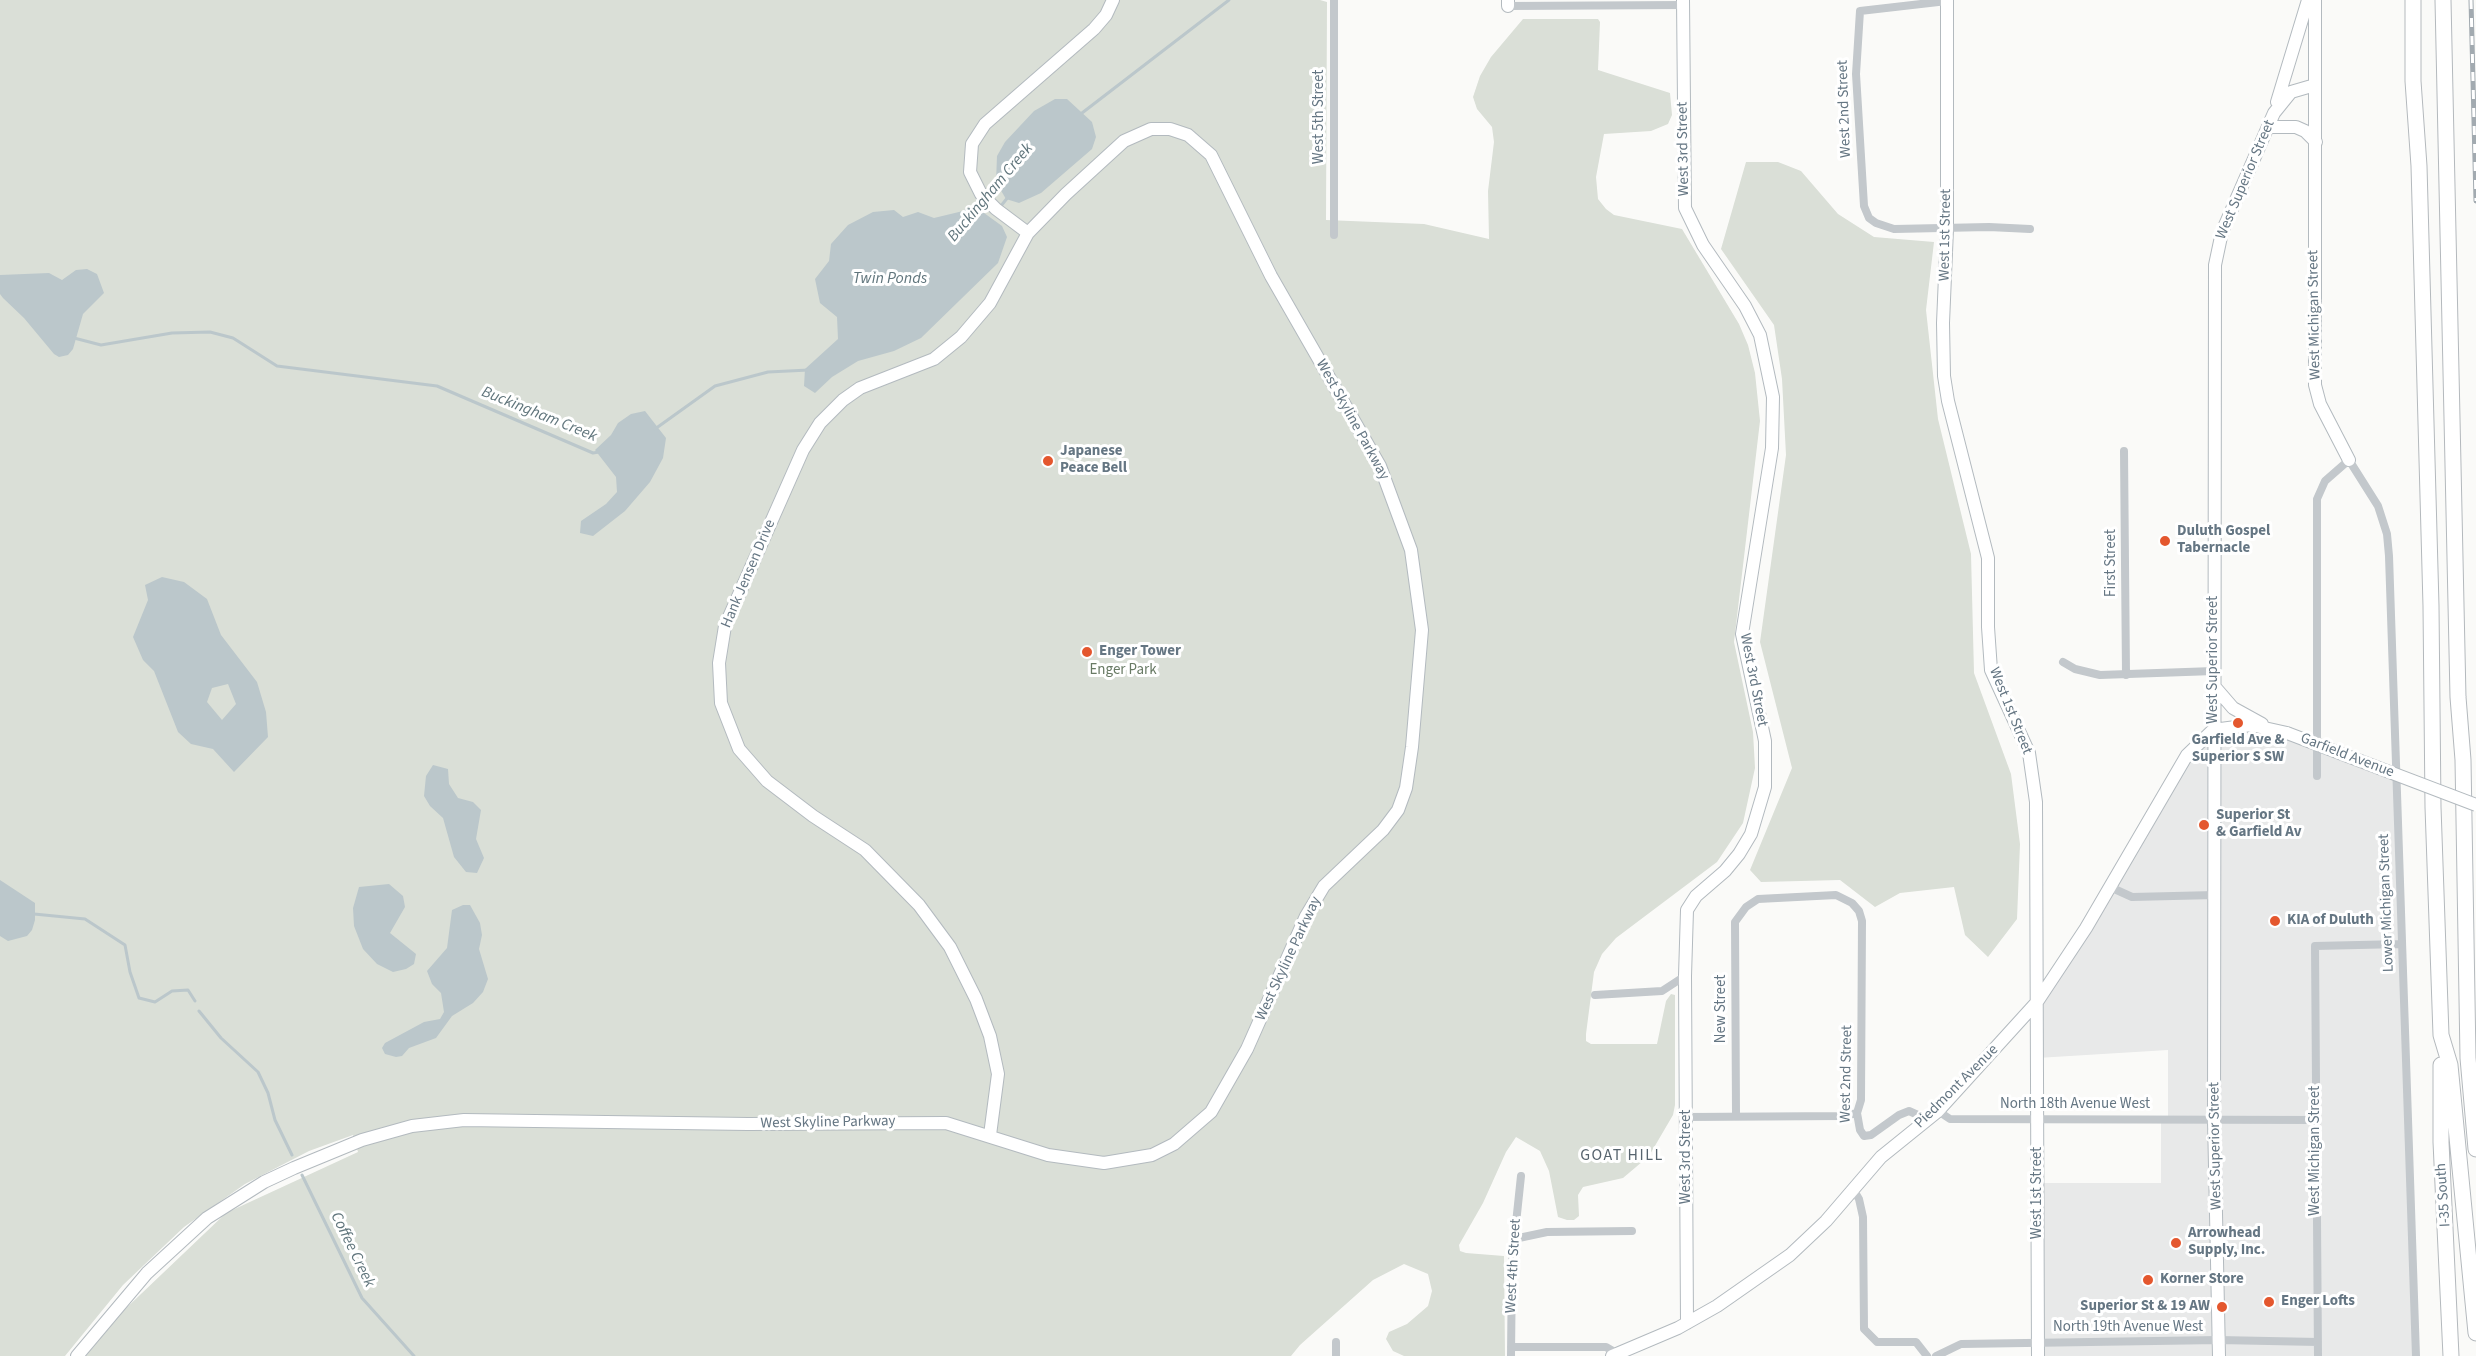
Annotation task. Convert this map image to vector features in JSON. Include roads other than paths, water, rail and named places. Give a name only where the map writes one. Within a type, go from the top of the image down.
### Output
[{"type":"highway","points":[[2413,0],[2413,81],[2419,166],[2431,606],[2433,807],[2441,1035],[2450,1065],[2476,1332]]},
{"type":"highway","points":[[2443,0],[2469,1058],[2476,1149]]},
{"type":"highway","name":"I-35 South","points":[[2441,1035],[2441,1142],[2451,1356]]},
{"type":"highway","points":[[2469,1058],[2476,1100]]},
{"type":"street","points":[[1028,233],[988,202],[970,172],[972,144],[986,124],[1094,28],[1106,15],[1113,0]]},
{"type":"street","name":"West 5th Street","points":[[1334,0],[1334,235]]},
{"type":"street","name":"West 2nd Street","points":[[1947,0],[1860,11],[1856,74],[1864,206],[1869,218],[1888,228],[1947,229]]},
{"type":"street","name":"West 1st Street","points":[[1947,0],[1947,229],[1942,354],[1948,401],[1988,558],[1988,627],[1991,670],[2021,733],[2034,772],[2038,1356]]},
{"type":"street","points":[[2274,113],[2308,0]]},
{"type":"street","points":[[2315,0],[2315,85]]},
{"type":"street","points":[[1508,3],[1683,2]]},
{"type":"street","name":"West 3rd Street","points":[[1683,2],[1685,208],[1703,245],[1745,306],[1760,335],[1773,397],[1772,448],[1742,634],[1765,741],[1765,787],[1751,834],[1739,854],[1725,871],[1696,896],[1687,910],[1685,976],[1687,1323]]},
{"type":"street","name":"West Superior Street","points":[[2219,1356],[2214,1119],[2215,265],[2225,224],[2274,113],[2291,92],[2315,85]]},
{"type":"street","name":"West Michigan Street","points":[[2315,85],[2315,385],[2320,404],[2349,460]]},
{"type":"street","points":[[2268,128],[2296,127],[2305,131],[2316,142]]},
{"type":"street","name":"West Skyline Parkway","points":[[77,1356],[147,1273],[207,1218],[264,1182],[294,1168],[362,1140],[412,1126],[464,1120],[748,1124],[888,1121],[946,1123],[1048,1155],[1104,1164],[1152,1155],[1187,1134],[1211,1112],[1247,1048],[1306,916],[1324,886],[1383,830],[1398,810],[1406,788],[1412,747],[1422,630],[1411,550],[1388,482],[1271,276],[1219,168],[1198,142],[1188,135],[1170,129],[1151,129],[1136,134],[1124,141],[1082,179],[1028,233]]},
{"type":"street","points":[[1947,229],[1989,227],[2030,229]]},
{"type":"street","name":"Hank Jensen Drive","points":[[990,1135],[998,1074],[990,1036],[976,999],[950,947],[919,906],[866,850],[813,816],[767,781],[739,749],[721,703],[719,663],[725,626],[803,450],[820,423],[843,400],[860,388],[934,359],[961,338],[990,303],[1028,233]]},
{"type":"street","name":"First Street","points":[[2124,451],[2126,675]]},
{"type":"street","points":[[2316,776],[2317,500],[2325,481],[2349,460]]},
{"type":"street","name":"Lower Michigan Street","points":[[2349,460],[2378,506],[2387,534],[2416,1356]]},
{"type":"street","points":[[2063,662],[2085,673],[2126,675],[2214,671]]},
{"type":"street","points":[[2214,686],[2233,708],[2268,727]]},
{"type":"street","name":"Garfield Avenue","points":[[2213,730],[2251,725],[2268,727],[2476,805]]},
{"type":"street","name":"Piedmont Avenue","points":[[1615,1355],[1687,1323],[1727,1300],[1790,1256],[1826,1221],[1893,1146],[1938,1111],[2037,1002],[2109,887],[2187,755],[2213,730]]},
{"type":"street","points":[[2109,887],[2132,897],[2215,895]]},
{"type":"street","name":"West 2nd Street","points":[[1746,907],[1767,897],[1836,895],[1852,903],[1859,911],[1862,921],[1862,1100],[1857,1113],[1860,1130],[1864,1136],[1871,1135],[1899,1115],[1909,1111],[1929,1120]]},
{"type":"street","name":"New Street","points":[[1737,1115],[1735,922],[1746,907]]},
{"type":"street","name":"West Michigan Street","points":[[2318,1356],[2316,946],[2402,944]]},
{"type":"street","points":[[1595,995],[1662,991],[1685,976]]},
{"type":"street","name":"North 18th Avenue West","points":[[1938,1111],[1950,1119],[2316,1120]]},
{"type":"street","points":[[1687,1117],[1844,1116],[1857,1113]]},
{"type":"street","name":"West 4th Street","points":[[1511,1351],[1514,1239],[1521,1176]]},
{"type":"street","points":[[1853,1189],[1859,1199],[1863,1217],[1864,1329],[1877,1342],[1916,1342],[1926,1356]]},
{"type":"street","points":[[1514,1239],[1547,1232],[1632,1231]]},
{"type":"street","name":"North 19th Avenue West","points":[[1936,1356],[1961,1344],[2219,1340],[2318,1342]]},
{"type":"street","points":[[1336,1342],[1336,1356]]},
{"type":"street","points":[[1511,1351],[1606,1347],[1615,1355]]},
{"type":"water","points":[[1055,99],[1067,99],[1092,122],[1096,137],[1092,149],[1041,193],[1019,203],[1006,199],[996,182],[997,156],[1005,142],[1034,111]]},
{"type":"water","name":"Twin Ponds","points":[[973,205],[1002,226],[1007,237],[998,263],[921,338],[894,351],[858,361],[832,377],[815,393],[804,386],[805,369],[838,339],[837,317],[820,303],[815,279],[829,261],[831,244],[848,225],[873,212],[894,210],[903,217],[918,212],[934,218],[963,211]]},
{"type":"water","points":[[87,269],[97,274],[104,293],[83,314],[73,349],[68,355],[59,357],[0,294],[0,275],[49,273],[62,280],[76,270]]},
{"type":"water","points":[[645,411],[666,438],[663,458],[650,482],[625,511],[593,536],[580,533],[581,521],[606,504],[617,492],[616,477],[595,450],[611,435],[618,423],[631,414]]},
{"type":"water","points":[[162,577],[184,582],[207,599],[221,635],[257,682],[266,712],[268,737],[234,772],[213,749],[191,744],[178,732],[154,671],[143,660],[133,637],[148,600],[145,585]],"holes":[[[228,684],[236,704],[222,720],[207,702],[212,688]]]},
{"type":"water","points":[[433,765],[448,769],[449,784],[458,798],[473,802],[481,810],[476,839],[484,858],[477,873],[466,872],[454,857],[443,818],[430,806],[424,796],[426,776]]},
{"type":"water","points":[[0,880],[35,903],[35,920],[27,936],[8,941],[0,936]]},
{"type":"water","points":[[389,884],[403,896],[405,907],[390,933],[416,954],[414,964],[406,969],[393,972],[377,964],[363,949],[354,926],[353,908],[359,887]]},
{"type":"water","points":[[463,905],[470,905],[480,923],[482,935],[479,949],[488,979],[483,992],[473,1003],[452,1016],[436,1038],[409,1048],[402,1056],[385,1054],[382,1048],[385,1043],[424,1022],[440,1019],[444,1012],[441,993],[432,984],[427,971],[447,948],[452,910]]},
{"type":"waterway","name":"Buckingham Creek","points":[[1082,113],[1229,0]]},
{"type":"waterway","name":"Buckingham Creek","points":[[1000,207],[1009,196]]},
{"type":"waterway","name":"Buckingham Creek","points":[[74,338],[101,345],[172,333],[210,332],[233,338],[277,366],[437,386],[593,453],[599,452]]},
{"type":"waterway","name":"Buckingham Creek","points":[[655,429],[715,386],[768,372],[809,370]]},
{"type":"waterway","name":"Coffee Creek","points":[[34,914],[85,919],[125,945],[130,972],[139,998],[155,1002],[172,991],[188,990],[195,1001]]},
{"type":"waterway","name":"Coffee Creek","points":[[199,1011],[221,1038],[258,1072],[268,1093],[275,1120],[292,1155]]},
{"type":"waterway","name":"Coffee Creek","points":[[302,1175],[362,1298],[414,1356]]},
{"type":"railway","points":[[2471,0],[2476,201]]},
{"type":"place","name":"Japanese Peace Bell","points":[[1048,461]]},
{"type":"place","name":"Duluth Gospel Tabernacle","points":[[2165,541]]},
{"type":"place","name":"Enger Tower","points":[[1087,652]]},
{"type":"place","name":"Garfield Ave & Superior S SW","points":[[2238,723]]},
{"type":"place","name":"Superior St & Garfield Av","points":[[2204,825]]},
{"type":"place","name":"KIA of Duluth","points":[[2275,921]]},
{"type":"place","name":"Arrowhead Supply, Inc.","points":[[2176,1243]]},
{"type":"place","name":"Korner Store","points":[[2148,1280]]},
{"type":"place","name":"Enger Lofts","points":[[2269,1302]]},
{"type":"place","name":"Superior St & 19 AW","points":[[2222,1307]]},
{"type":"district","name":"GOAT HILL","points":[[1622,1156]]},
{"type":"park label","name":"Enger Park","points":[[1123,671]]}]
